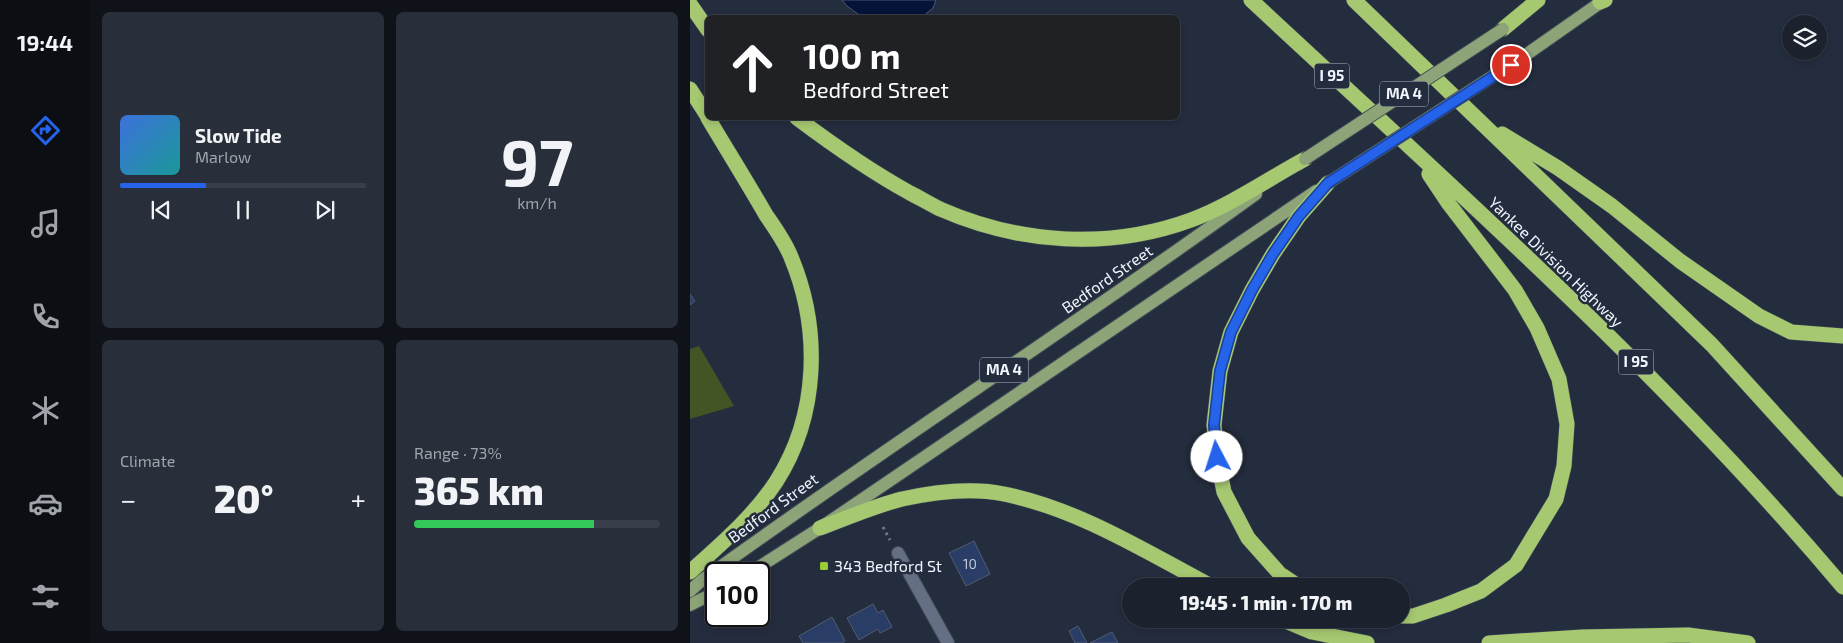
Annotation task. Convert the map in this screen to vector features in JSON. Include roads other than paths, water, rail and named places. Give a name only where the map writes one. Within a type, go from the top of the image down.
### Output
[{"type":"highway","name":"Yankee Division Highway","points":[[1250,0],[1642,368],[1717,446],[1843,587]]},
{"type":"highway","points":[[1354,0],[1712,345],[1843,489]]},
{"type":"highway","points":[[1502,29],[1538,0]]},
{"type":"highway","points":[[690,4],[705,26]]},
{"type":"highway","points":[[690,89],[705,112]]},
{"type":"highway","points":[[690,572],[743,523],[775,483],[792,453],[804,417],[811,384],[813,358],[809,324],[801,286],[791,256],[710,120]]},
{"type":"highway","points":[[800,120],[840,150],[880,176],[940,209],[1006,232],[1057,239],[1104,239],[1154,231],[1192,219],[1233,200],[1305,158]]},
{"type":"highway","points":[[1479,120],[1558,168],[1604,200],[1680,261],[1759,316],[1791,332],[1843,336]]},
{"type":"highway","points":[[1410,616],[1446,605],[1481,591],[1516,565],[1556,499],[1564,466],[1567,424],[1559,379],[1537,328],[1515,290],[1449,204],[1414,152]]},
{"type":"highway","points":[[1286,578],[1280,574],[1248,538],[1224,492],[1217,457],[1214,425],[1220,371],[1231,332],[1273,254],[1299,216],[1328,183]]},
{"type":"highway","points":[[820,528],[901,499],[929,494],[966,491],[1002,494],[1036,502],[1079,518],[1195,578]]},
{"type":"highway","points":[[1302,628],[1312,632],[1368,643]]},
{"type":"highway","points":[[1488,643],[1583,637],[1688,634],[1748,643]]},
{"type":"main road","name":"Bedford Street","points":[[690,591],[702,580],[831,487],[1141,276],[1305,158],[1547,0]]},
{"type":"main road","name":"MA 4","points":[[767,562],[820,528],[1328,183],[1527,54],[1603,1]]},
{"type":"main road","points":[[690,606],[705,598]]},
{"type":"street","points":[[898,553],[948,643]]},
{"type":"water","points":[[842,0],[936,0],[933,8],[924,15],[859,15]]},
{"type":"place","name":"343 Bedford St","points":[[824,566]]}]
